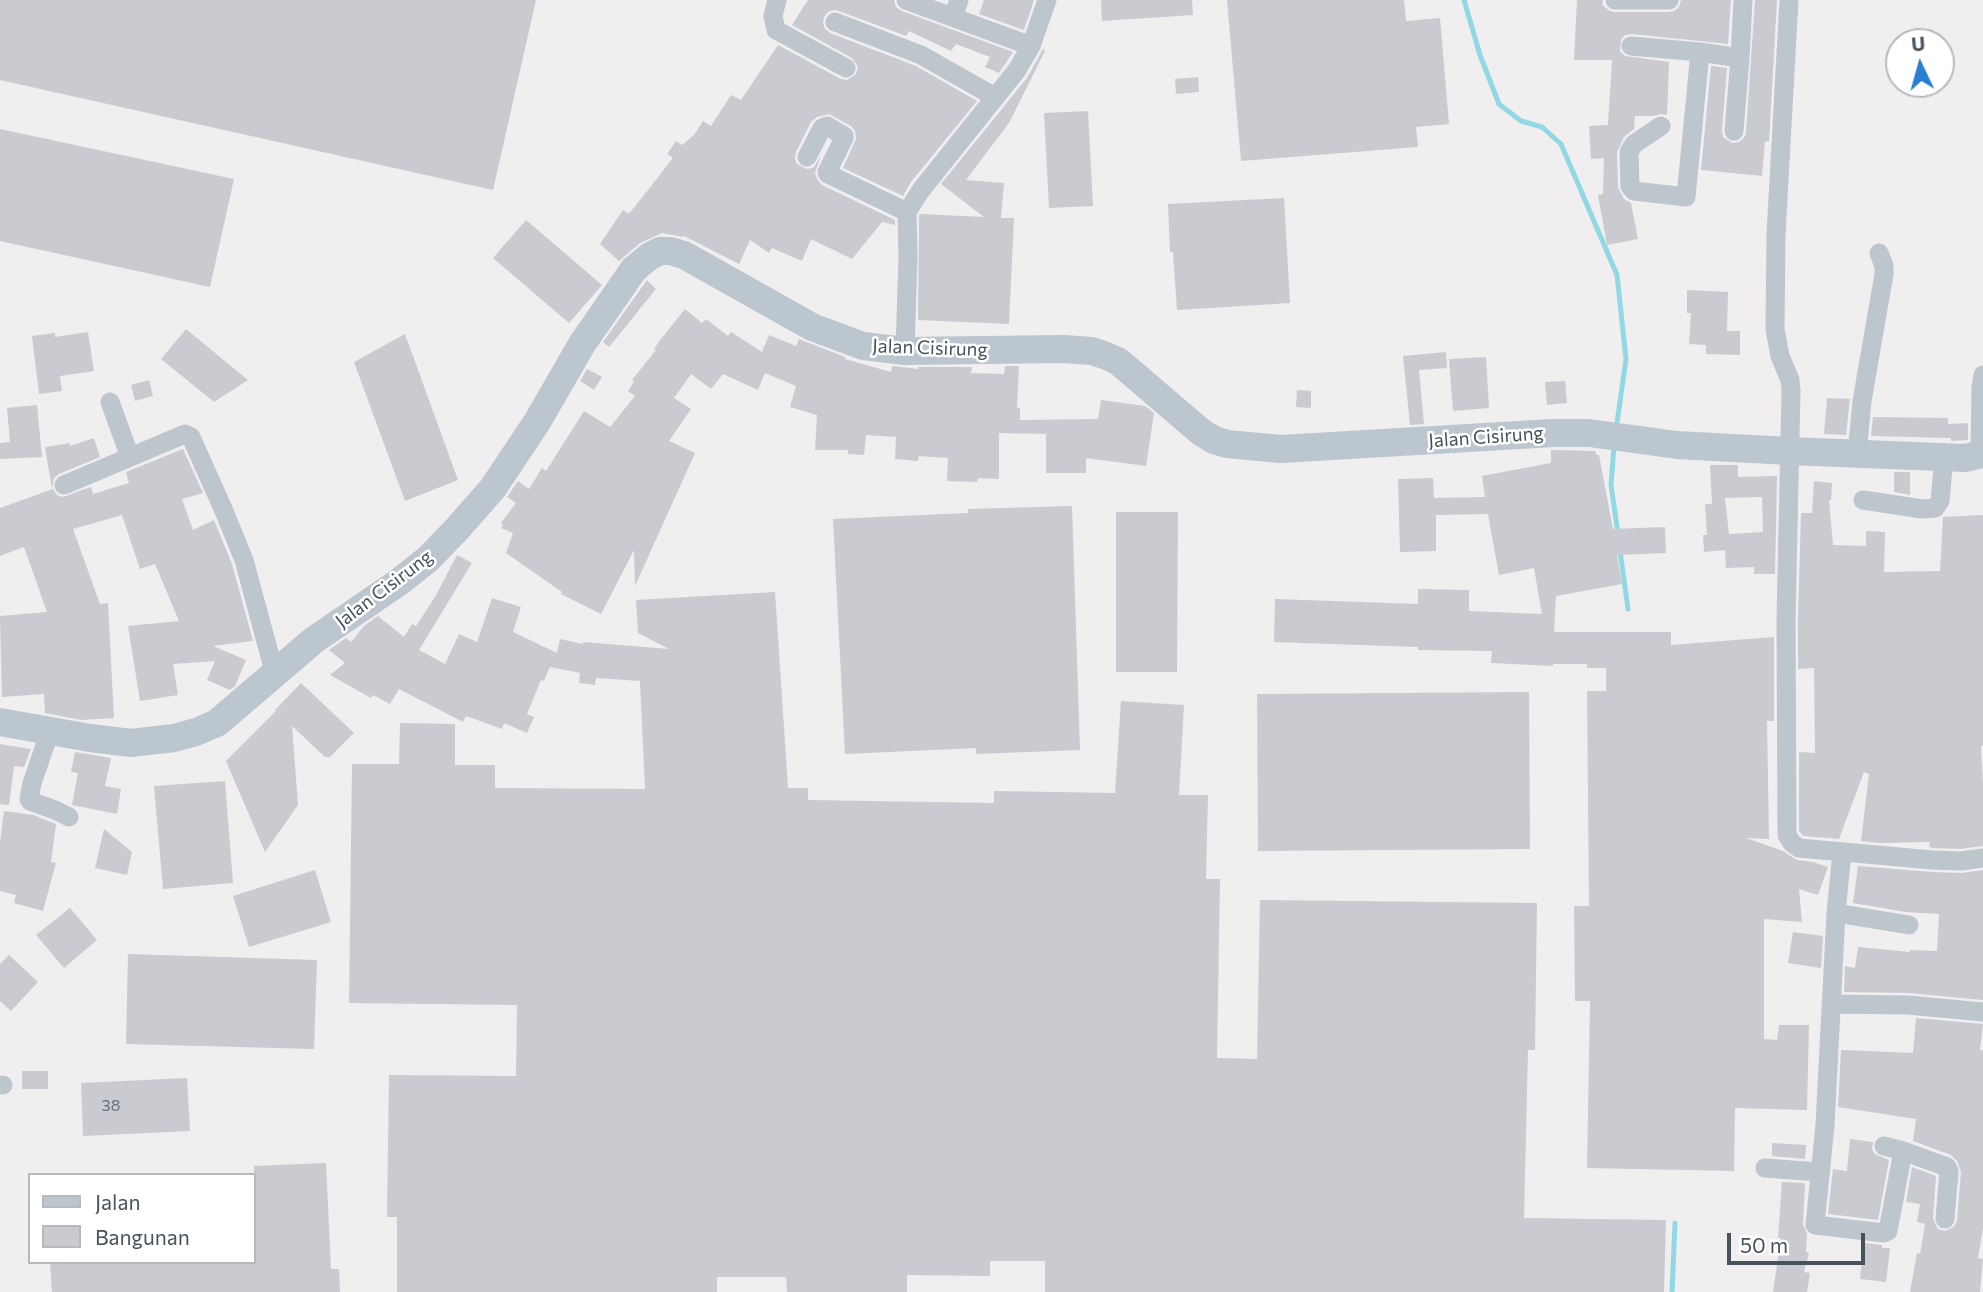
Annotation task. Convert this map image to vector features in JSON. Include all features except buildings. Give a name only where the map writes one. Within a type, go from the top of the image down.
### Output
[{"type":"main road","name":"Jalan Cisirung","points":[[0,722],[131,743],[174,738],[217,723],[314,640],[428,559],[473,512],[493,488],[530,433],[582,344],[634,269],[660,251],[684,255],[812,327],[863,346],[905,351],[1092,351],[1118,361],[1214,440],[1248,446],[1281,449],[1553,433],[1677,445],[1788,451],[1965,458],[1981,455]]},
{"type":"street","points":[[777,0],[773,16],[776,30],[846,68]]},
{"type":"street","points":[[906,0],[956,9],[1031,46]]},
{"type":"street","points":[[905,351],[907,212],[921,190],[1017,70],[1031,46],[1047,0]]},
{"type":"street","points":[[1615,0],[1669,0]]},
{"type":"street","points":[[1734,131],[1743,0]]},
{"type":"street","points":[[1788,0],[1774,329],[1791,391],[1786,619],[1787,835],[1799,848],[1932,860],[1961,861],[1983,858]]},
{"type":"street","points":[[835,22],[921,55],[995,97]]},
{"type":"street","points":[[1631,46],[1740,58]]},
{"type":"street","points":[[1661,126],[1634,144],[1629,152],[1630,186],[1634,191],[1686,197],[1700,52]]},
{"type":"street","points":[[807,157],[822,128],[827,126],[844,137],[828,174],[907,212]]},
{"type":"street","points":[[1857,454],[1862,401],[1884,274],[1879,253]]},
{"type":"street","points":[[1981,455],[1983,375]]},
{"type":"street","points":[[110,402],[130,457]]},
{"type":"street","points":[[64,485],[185,434],[191,437],[244,560],[275,676]]},
{"type":"street","points":[[1863,499],[1922,509],[1935,508],[1940,501],[1944,457]]},
{"type":"street","points":[[50,731],[29,799],[30,802],[69,817]]},
{"type":"street","points":[[1842,852],[1836,913],[1825,1125],[1815,1225],[1884,1233],[1888,1231],[1903,1151]]},
{"type":"street","points":[[1836,913],[1909,925]]},
{"type":"street","points":[[1831,1004],[1908,1005],[1983,1012]]},
{"type":"street","points":[[1884,1146],[1947,1167],[1949,1171],[1945,1219]]},
{"type":"street","points":[[1765,1168],[1819,1172]]},
{"type":"waterway","points":[[1464,0],[1480,55],[1499,104],[1521,121],[1542,127],[1561,144],[1617,275],[1626,359],[1616,430]]},
{"type":"waterway","points":[[1614,446],[1611,485],[1618,534]]},
{"type":"waterway","points":[[1620,551],[1628,609]]},
{"type":"waterway","points":[[1672,1292],[1675,1223]]}]
